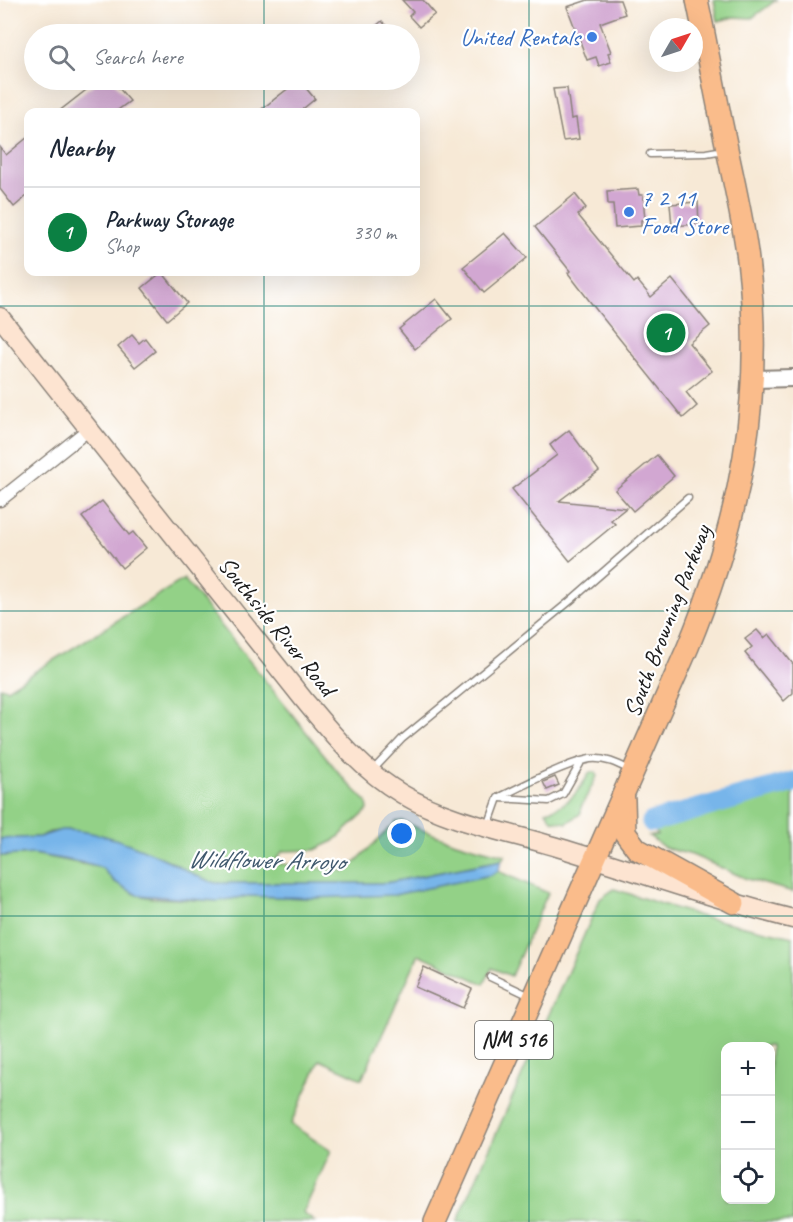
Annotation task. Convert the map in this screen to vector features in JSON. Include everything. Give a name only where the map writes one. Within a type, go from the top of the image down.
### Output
[{"type":"highway","name":"South Browning Parkway","points":[[435,1222],[708,600],[730,530],[749,434],[753,379],[748,261],[698,0]]},
{"type":"highway","points":[[630,780],[623,807],[625,833],[637,849],[734,903]]},
{"type":"main road","name":"Southside River Road","points":[[0,317],[304,700],[342,746],[370,772],[421,804],[488,827],[793,919]]},
{"type":"street","points":[[753,379],[793,378]]},
{"type":"street","points":[[0,500],[89,429]]},
{"type":"lane","points":[[650,154],[706,153],[727,149]]},
{"type":"lane","points":[[370,772],[402,739],[570,601],[688,498]]},
{"type":"lane","points":[[488,827],[498,798],[591,759],[612,761],[630,780]]},
{"type":"lane","points":[[498,798],[549,801],[563,794],[580,763]]},
{"type":"lane","points":[[490,977],[533,998]]},
{"type":"green space","points":[[714,0],[776,0],[752,18],[734,17],[718,21]]},
{"type":"green space","points":[[184,579],[343,778],[367,802],[368,810],[334,841],[315,850],[283,851],[273,863],[346,871],[396,822],[402,821],[452,841],[505,855],[502,860],[386,883],[216,883],[200,879],[172,862],[138,848],[70,830],[50,832],[39,837],[0,839],[0,687],[7,689]]},
{"type":"green space","points":[[590,772],[596,772],[597,776],[581,807],[581,813],[567,823],[552,820],[546,811],[554,809],[572,797]]},
{"type":"green space","points":[[793,789],[793,892],[747,879],[692,855],[665,848],[649,836],[657,835],[653,829]]},
{"type":"green space","points":[[34,854],[102,868],[115,882],[137,895],[152,898],[218,901],[248,896],[313,898],[349,896],[474,878],[498,871],[548,893],[511,976],[492,968],[484,984],[419,954],[362,1079],[320,1060],[291,1124],[331,1151],[303,1213],[315,1222],[0,1222],[0,856]]},
{"type":"green space","points":[[614,889],[703,917],[793,937],[793,1222],[457,1222],[600,899]]},
{"type":"sand","points":[[793,774],[793,789],[653,829],[648,825],[651,821],[646,818],[652,812],[762,787]]},
{"type":"water","points":[[61,830],[89,832],[130,844],[216,883],[386,883],[502,860],[498,871],[491,875],[394,895],[313,898],[248,896],[218,901],[137,895],[115,882],[102,868],[90,864],[34,854],[0,856],[0,839],[39,837]]},
{"type":"building","points":[[402,0],[423,0],[435,14],[420,26],[409,16],[413,12]]},
{"type":"building","name":"United Rentals","points":[[588,0],[620,0],[625,14],[600,23],[611,52],[608,53],[611,62],[599,66],[596,57],[587,60],[567,7]]},
{"type":"building","points":[[567,88],[571,119],[576,118],[579,139],[563,141],[553,89]]},
{"type":"building","points":[[86,90],[121,90],[130,101],[120,108],[63,108]]},
{"type":"building","points":[[286,90],[307,90],[315,99],[304,108],[263,108]]},
{"type":"building","points":[[24,140],[24,198],[14,207],[0,189],[0,147],[6,155]]},
{"type":"building","name":"7 2 11 Food Store","points":[[638,189],[639,195],[643,195],[645,220],[641,220],[641,226],[615,228],[613,204],[608,204],[607,191]]},
{"type":"building","points":[[575,194],[586,208],[578,215],[634,283],[637,280],[651,297],[672,279],[710,326],[689,343],[712,371],[686,392],[697,406],[683,418],[598,312],[568,273],[570,271],[535,227]]},
{"type":"building","points":[[698,202],[699,224],[672,226],[670,204]]},
{"type":"building","points":[[505,233],[527,258],[484,293],[463,267]]},
{"type":"building","points":[[157,276],[165,276],[187,303],[167,320],[142,288]]},
{"type":"building","points":[[436,299],[452,319],[415,349],[399,329]]},
{"type":"building","points":[[132,335],[139,343],[145,338],[155,351],[135,367],[118,347]]},
{"type":"building","points":[[569,430],[599,471],[559,501],[626,508],[611,520],[615,524],[570,561],[512,489],[557,455],[550,445]]},
{"type":"building","points":[[657,455],[674,476],[633,511],[615,490]]},
{"type":"building","points":[[102,501],[129,535],[133,532],[146,548],[122,568],[82,517]]},
{"type":"building","points":[[757,630],[764,638],[769,634],[793,664],[793,693],[784,701],[745,653],[752,647],[745,639]]},
{"type":"building","points":[[555,777],[559,785],[547,790],[543,782]]},
{"type":"building","points":[[424,967],[472,989],[463,1008],[415,987]]},
{"type":"waterway","name":"Wildflower Arroyo","points":[[652,822],[793,782]]},
{"type":"place","name":"United Rentals","points":[[592,37]]},
{"type":"place","name":"7 2 11 Food Store","points":[[629,212]]},
{"type":"place","name":"Parkway Storage","points":[[666,333]]}]
